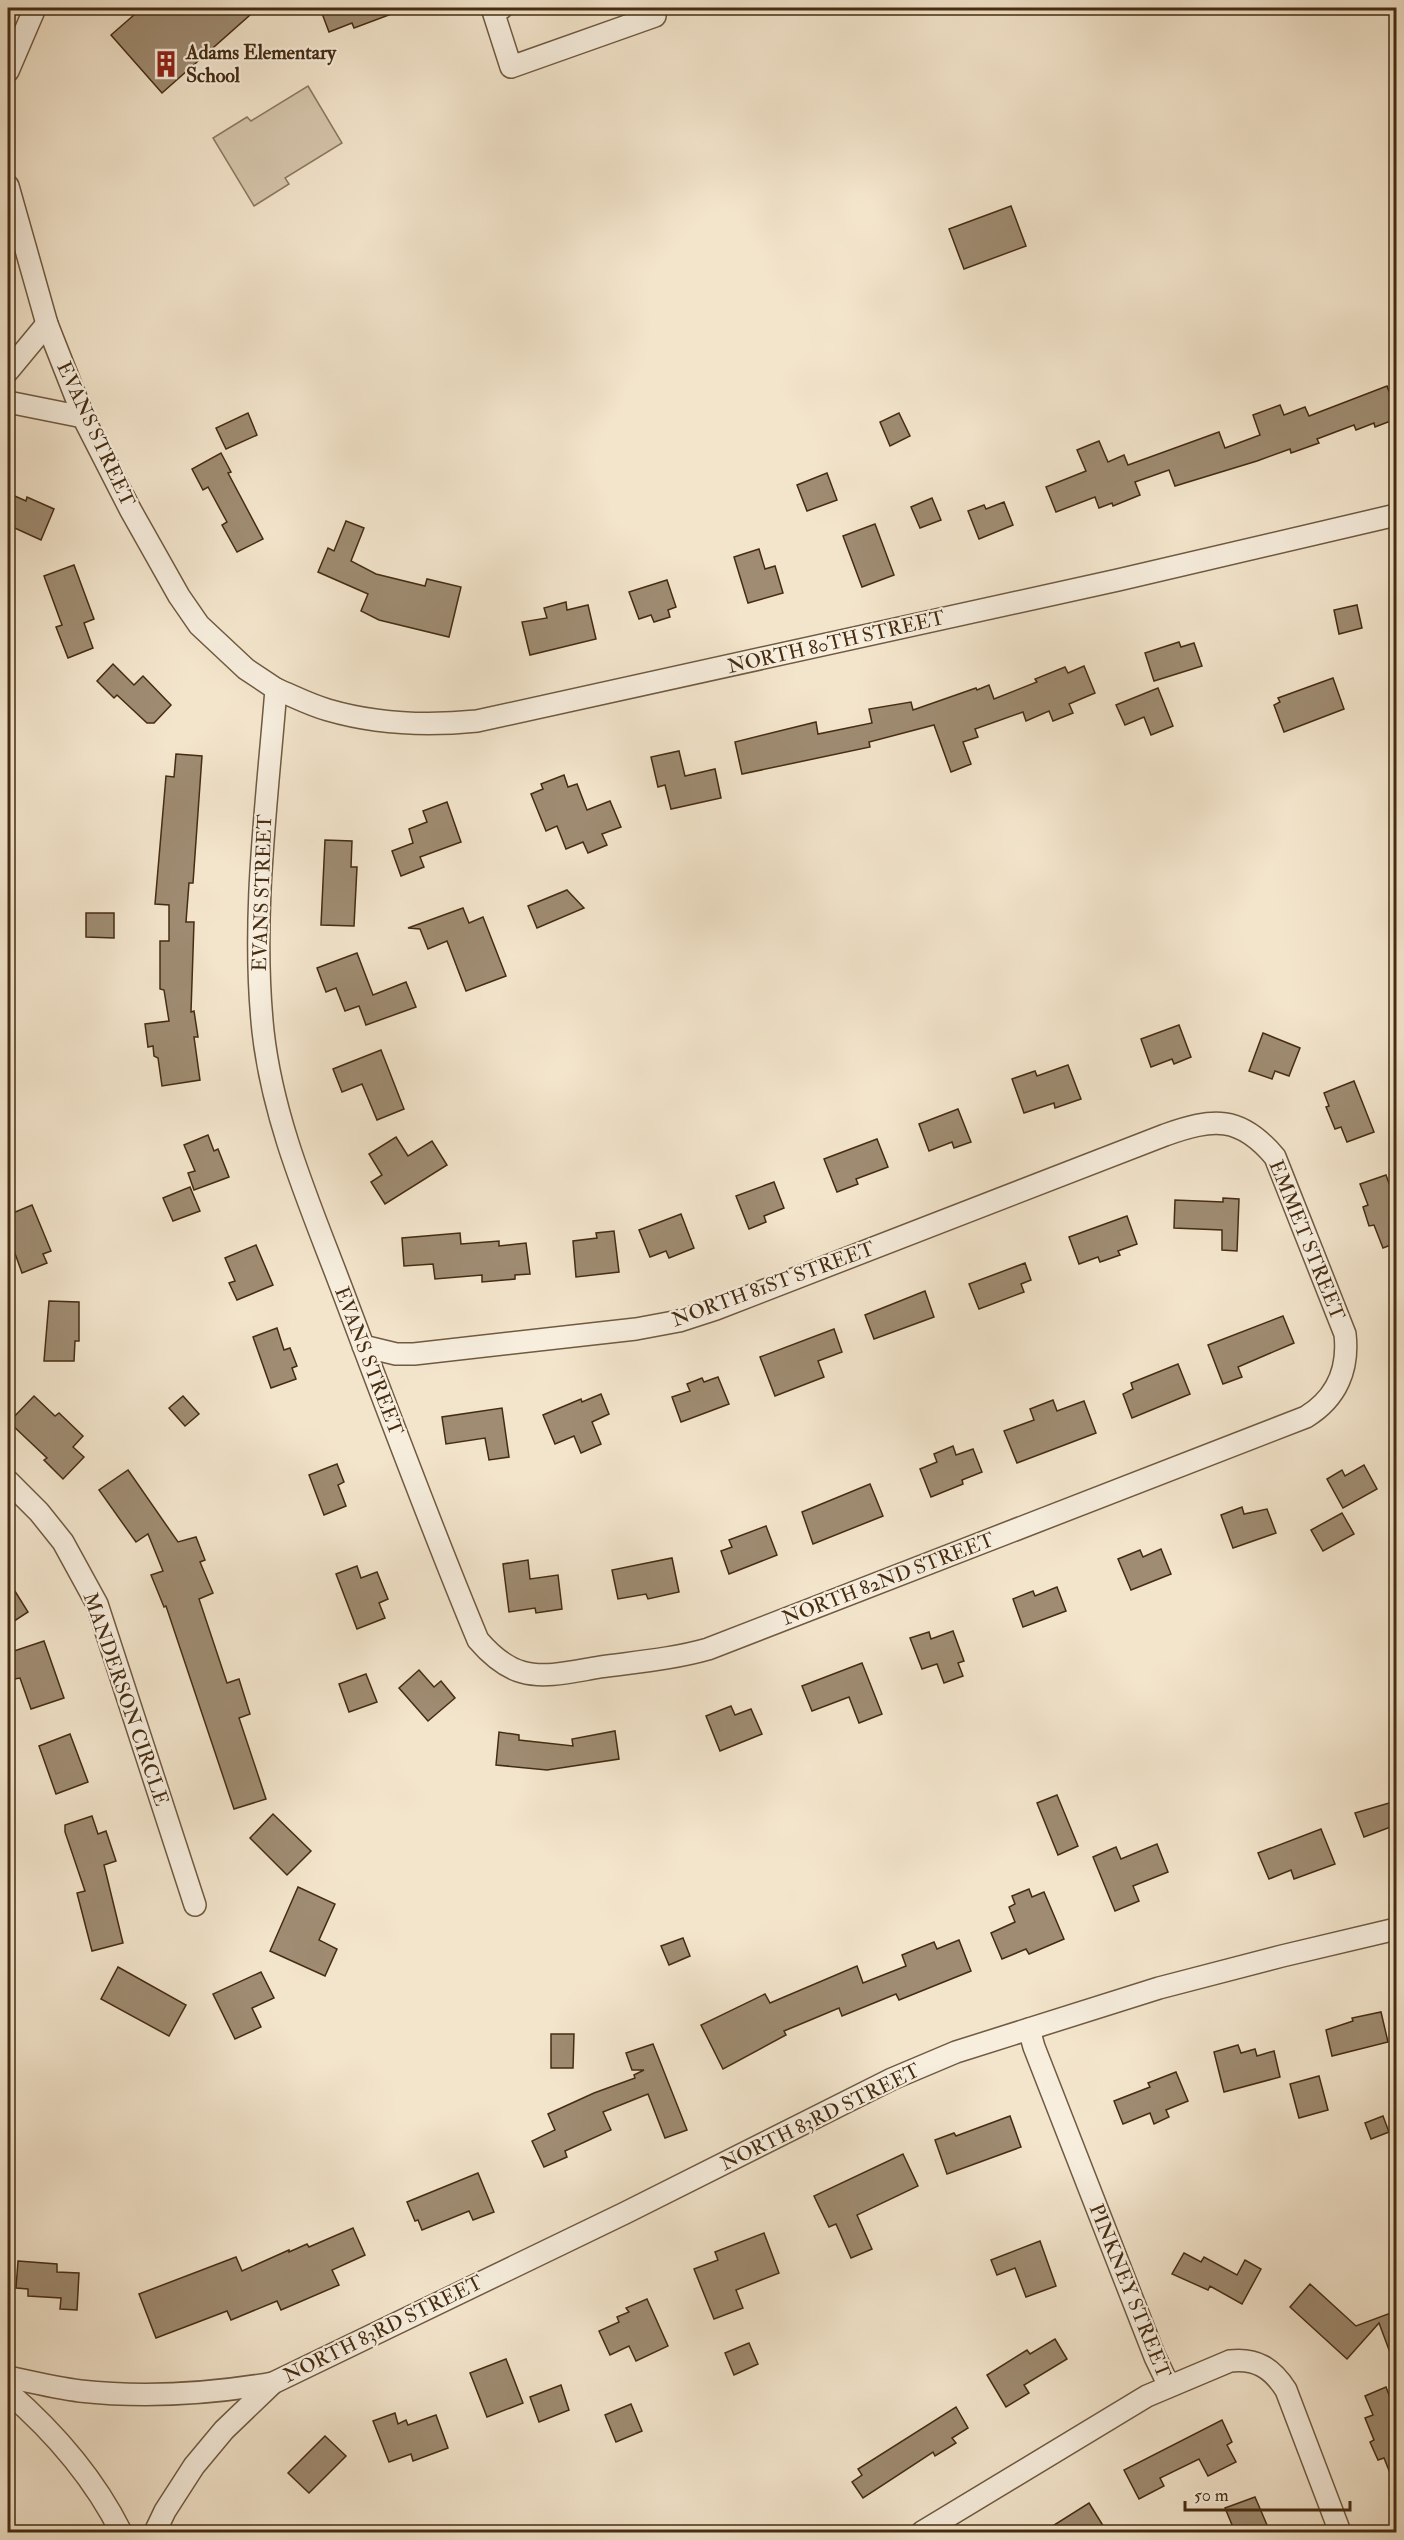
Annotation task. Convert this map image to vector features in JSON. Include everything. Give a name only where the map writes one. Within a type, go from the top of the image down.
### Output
[{"type":"street","points":[[8,71],[35,8]]},
{"type":"street","points":[[502,8],[493,11],[511,67],[655,16],[652,8]]},
{"type":"street","name":"EVANS STREET","points":[[8,186],[47,324],[83,417],[130,509],[179,596],[199,625],[239,663],[276,689],[258,907],[258,976],[263,1033],[273,1090],[290,1150],[363,1346],[451,1576],[478,1640]]},
{"type":"street","points":[[8,371],[47,324]]},
{"type":"street","points":[[8,402],[83,417]]},
{"type":"street","name":"NORTH 80TH STREET","points":[[276,689],[327,710],[369,719],[423,724],[477,721],[1130,578],[1396,515]]},
{"type":"street","name":"EMMET STREET","points":[[1165,1135],[1195,1124],[1210,1122],[1244,1130],[1263,1142],[1275,1157],[1285,1176],[1345,1334],[1347,1349],[1339,1384],[1328,1400],[1316,1411],[1295,1422]]},
{"type":"street","name":"NORTH 81ST STREET","points":[[363,1346],[396,1354],[414,1354],[636,1329],[679,1321],[716,1309],[1165,1135]]},
{"type":"street","name":"NORTH 82ND STREET","points":[[478,1640],[489,1653],[504,1664],[532,1674],[552,1674],[692,1653],[1295,1422]]},
{"type":"street","name":"MANDERSON CIRCLE","points":[[8,1481],[39,1512],[63,1542],[97,1604],[195,1905]]},
{"type":"street","name":"NORTH 83RD STREET","points":[[8,2376],[78,2391],[114,2394],[204,2393],[273,2383],[625,2213],[892,2079],[956,2052],[1159,1988],[1396,1929]]},
{"type":"street","name":"PINKNEY STREET","points":[[1029,2029],[1146,2335],[1169,2386],[1230,2361],[1253,2361],[1267,2367],[1278,2377],[1286,2390],[1340,2532]]},
{"type":"street","name":"NORTH 83RD STREET","points":[[155,2532],[165,2511],[194,2466],[224,2430],[273,2383]]},
{"type":"street","points":[[922,2532],[1147,2396],[1169,2386]]},
{"type":"street","points":[[8,2392],[33,2414],[67,2451],[88,2479],[121,2532]]},
{"type":"shaded area","points":[[308,86],[342,143],[285,178],[289,184],[254,206],[213,138],[247,117],[251,121]]},
{"type":"building","name":"Adams Elementary School","points":[[142,8],[258,8],[162,93],[111,35]]},
{"type":"building","name":"Adams Elementary School","points":[[320,8],[405,9],[354,28],[352,23],[329,32]]},
{"type":"building","points":[[1011,206],[1026,246],[964,269],[949,229]]},
{"type":"building","points":[[1387,386],[1396,410],[1396,419],[1375,427],[1374,423],[1356,430],[1354,425],[1317,439],[1319,443],[1291,453],[1290,449],[1175,486],[1169,470],[1135,482],[1140,495],[1113,506],[1112,503],[1099,508],[1095,497],[1056,512],[1046,487],[1086,471],[1077,450],[1099,441],[1108,462],[1124,455],[1128,465],[1219,432],[1225,448],[1260,435],[1253,415],[1280,405],[1284,415],[1305,407],[1309,416]]},
{"type":"building","points":[[248,413],[257,435],[226,449],[216,428]]},
{"type":"building","points":[[899,413],[910,436],[890,446],[880,422]]},
{"type":"building","points":[[221,453],[231,472],[228,473],[263,539],[237,552],[222,525],[227,522],[208,487],[203,490],[192,469]]},
{"type":"building","points":[[827,473],[837,500],[807,511],[797,485]]},
{"type":"building","points":[[8,493],[26,501],[27,497],[54,509],[41,540],[8,525]]},
{"type":"building","points":[[932,498],[941,520],[920,528],[911,507]]},
{"type":"building","points":[[1004,502],[1013,525],[979,539],[968,511],[984,505],[986,509]]},
{"type":"building","points":[[346,521],[364,528],[351,561],[376,574],[425,586],[427,579],[461,587],[449,637],[379,620],[361,611],[368,594],[318,572],[328,548],[334,551]]},
{"type":"building","points":[[875,524],[894,575],[862,587],[843,536]]},
{"type":"building","points":[[759,549],[765,569],[775,566],[783,593],[748,603],[734,557]]},
{"type":"building","points":[[74,565],[94,619],[84,623],[93,648],[68,658],[56,627],[62,625],[44,576]]},
{"type":"building","points":[[667,580],[676,607],[668,610],[670,617],[654,622],[651,615],[639,619],[629,592]]},
{"type":"building","points":[[566,602],[567,610],[588,605],[596,639],[530,655],[522,622],[547,618],[544,608]]},
{"type":"building","points":[[1357,605],[1362,628],[1339,634],[1334,610]]},
{"type":"building","points":[[1179,642],[1181,647],[1194,643],[1202,666],[1154,681],[1145,653]]},
{"type":"building","points":[[113,664],[134,685],[143,676],[171,705],[154,723],[147,723],[117,695],[114,698],[97,681]]},
{"type":"building","points":[[1084,666],[1095,693],[1069,704],[1073,713],[1053,721],[1049,711],[1026,721],[1023,712],[975,729],[978,737],[963,742],[971,764],[951,772],[934,725],[869,742],[870,747],[742,774],[735,742],[816,722],[818,734],[872,723],[869,709],[911,702],[913,710],[989,685],[994,699],[1037,682],[1035,679],[1065,667],[1068,673]]},
{"type":"building","points":[[1333,678],[1344,709],[1284,732],[1274,705],[1280,702],[1278,698]]},
{"type":"building","points":[[1158,688],[1173,726],[1151,735],[1144,717],[1125,725],[1116,705]]},
{"type":"building","points":[[679,751],[685,776],[715,769],[721,798],[671,809],[665,785],[658,787],[651,757]]},
{"type":"building","points":[[176,754],[202,756],[193,883],[189,883],[186,922],[194,922],[191,1012],[194,1011],[198,1037],[194,1037],[200,1080],[162,1086],[158,1058],[154,1056],[153,1046],[148,1047],[145,1024],[169,1021],[164,990],[160,989],[160,941],[169,941],[169,905],[155,904],[166,776],[174,777]]},
{"type":"building","points":[[564,775],[568,787],[577,784],[587,810],[610,801],[621,827],[602,834],[607,845],[588,853],[583,842],[566,849],[557,826],[546,831],[531,794],[543,789],[541,784]]},
{"type":"building","points":[[447,802],[461,842],[420,857],[424,867],[401,876],[392,851],[413,843],[409,829],[427,822],[423,811]]},
{"type":"building","points":[[325,840],[352,841],[351,867],[357,867],[354,926],[321,925]]},
{"type":"building","points":[[567,890],[584,908],[537,928],[528,906]]},
{"type":"building","points":[[463,908],[469,923],[483,917],[506,976],[466,991],[447,941],[428,949],[420,929],[408,928]]},
{"type":"building","points":[[86,913],[114,913],[114,938],[86,937]]},
{"type":"building","points":[[357,953],[373,995],[406,982],[416,1007],[366,1025],[359,1006],[345,1011],[336,988],[326,992],[317,968]]},
{"type":"building","points":[[1179,1025],[1191,1057],[1174,1064],[1172,1059],[1151,1067],[1141,1039]]},
{"type":"building","points":[[1263,1033],[1300,1048],[1289,1076],[1275,1071],[1272,1079],[1249,1071]]},
{"type":"building","points":[[381,1050],[404,1109],[377,1120],[362,1084],[342,1092],[333,1069]]},
{"type":"building","points":[[1068,1065],[1081,1099],[1055,1108],[1054,1103],[1024,1113],[1012,1079],[1035,1071],[1037,1076]]},
{"type":"building","points":[[1354,1081],[1374,1132],[1347,1142],[1341,1127],[1335,1129],[1326,1107],[1329,1106],[1324,1093]]},
{"type":"building","points":[[958,1109],[971,1142],[954,1148],[952,1142],[929,1151],[919,1124]]},
{"type":"building","points":[[208,1135],[214,1151],[218,1149],[229,1177],[194,1190],[188,1173],[195,1171],[184,1145]]},
{"type":"building","points":[[396,1137],[408,1156],[432,1141],[447,1165],[385,1204],[371,1182],[382,1175],[369,1154]]},
{"type":"building","points":[[877,1139],[888,1167],[856,1179],[858,1184],[837,1192],[824,1159]]},
{"type":"building","points":[[1386,1175],[1396,1203],[1396,1243],[1383,1248],[1374,1225],[1369,1226],[1363,1207],[1368,1205],[1360,1184]]},
{"type":"building","points":[[774,1182],[784,1208],[764,1216],[766,1222],[749,1229],[736,1196]]},
{"type":"building","points":[[190,1187],[200,1211],[173,1221],[163,1198]]},
{"type":"building","points":[[1223,1198],[1239,1199],[1237,1251],[1222,1250],[1222,1230],[1174,1228],[1175,1200],[1223,1202]]},
{"type":"building","points":[[32,1205],[51,1251],[43,1254],[47,1263],[22,1273],[8,1234],[8,1215]]},
{"type":"building","points":[[681,1214],[694,1248],[669,1258],[666,1251],[650,1257],[639,1230]]},
{"type":"building","points":[[1127,1216],[1137,1244],[1118,1251],[1120,1255],[1100,1262],[1098,1257],[1079,1264],[1069,1237]]},
{"type":"building","points":[[614,1231],[619,1272],[576,1277],[573,1241],[597,1238],[596,1233]]},
{"type":"building","points":[[460,1233],[461,1244],[499,1241],[499,1246],[526,1243],[530,1274],[515,1275],[515,1279],[482,1282],[482,1275],[435,1279],[433,1264],[404,1266],[402,1238]]},
{"type":"building","points":[[256,1245],[273,1285],[237,1300],[229,1283],[235,1281],[225,1258]]},
{"type":"building","points":[[1025,1263],[1031,1280],[1021,1284],[1024,1292],[979,1309],[969,1284]]},
{"type":"building","points":[[925,1291],[934,1317],[874,1339],[865,1315]]},
{"type":"building","points":[[49,1301],[79,1302],[79,1341],[75,1341],[74,1361],[44,1361]]},
{"type":"building","points":[[1283,1316],[1294,1343],[1238,1367],[1242,1377],[1223,1384],[1208,1345]]},
{"type":"building","points":[[277,1328],[284,1350],[290,1348],[297,1366],[292,1368],[296,1379],[271,1388],[253,1337]]},
{"type":"building","points":[[834,1329],[842,1352],[818,1361],[824,1377],[775,1396],[760,1357]]},
{"type":"building","points":[[1178,1364],[1190,1394],[1132,1418],[1123,1394],[1133,1389],[1131,1383]]},
{"type":"building","points":[[718,1377],[729,1404],[681,1422],[672,1397],[690,1391],[687,1384],[702,1378],[704,1382]]},
{"type":"building","points":[[601,1394],[609,1414],[592,1422],[601,1444],[581,1453],[574,1436],[555,1444],[543,1415],[581,1399],[582,1402]]},
{"type":"building","points":[[34,1396],[55,1416],[59,1413],[83,1436],[73,1447],[84,1457],[63,1479],[44,1460],[47,1458],[9,1422]]},
{"type":"building","points":[[183,1396],[199,1414],[185,1426],[169,1408]]},
{"type":"building","points":[[1053,1400],[1057,1411],[1084,1401],[1096,1433],[1017,1463],[1004,1431],[1034,1420],[1030,1409]]},
{"type":"building","points":[[502,1408],[509,1457],[489,1460],[485,1438],[446,1444],[442,1417]]},
{"type":"building","points":[[953,1446],[956,1455],[973,1449],[982,1472],[962,1480],[963,1484],[931,1497],[920,1469],[937,1462],[934,1454]]},
{"type":"building","points":[[337,1464],[344,1482],[338,1485],[346,1506],[324,1515],[309,1475]]},
{"type":"building","points":[[1364,1465],[1377,1489],[1343,1508],[1327,1479],[1342,1470],[1345,1476]]},
{"type":"building","points":[[128,1470],[178,1542],[196,1537],[205,1560],[200,1562],[213,1593],[199,1599],[227,1683],[239,1679],[250,1714],[239,1718],[266,1799],[234,1809],[166,1606],[164,1607],[151,1575],[163,1571],[148,1534],[136,1542],[99,1490]]},
{"type":"building","points":[[870,1484],[883,1516],[813,1544],[802,1512]]},
{"type":"building","points":[[1242,1507],[1244,1514],[1267,1509],[1276,1533],[1233,1548],[1221,1515]]},
{"type":"building","points":[[1342,1513],[1354,1534],[1323,1551],[1311,1530]]},
{"type":"building","points":[[766,1526],[777,1555],[729,1574],[721,1551],[732,1547],[729,1540]]},
{"type":"building","points":[[1161,1549],[1171,1574],[1131,1590],[1118,1559],[1140,1550],[1143,1557]]},
{"type":"building","points":[[672,1558],[679,1592],[648,1599],[646,1594],[618,1599],[612,1570]]},
{"type":"building","points":[[528,1560],[530,1579],[558,1575],[562,1609],[536,1613],[535,1608],[509,1612],[503,1564]]},
{"type":"building","points":[[357,1566],[361,1578],[377,1572],[388,1599],[379,1603],[385,1618],[357,1629],[336,1574]]},
{"type":"building","points":[[8,1580],[28,1612],[8,1625]]},
{"type":"building","points":[[1057,1587],[1066,1611],[1023,1627],[1013,1599],[1033,1591],[1035,1596]]},
{"type":"building","points":[[953,1631],[964,1661],[958,1663],[963,1676],[944,1683],[937,1664],[922,1669],[910,1638],[929,1632],[931,1639]]},
{"type":"building","points":[[44,1641],[64,1698],[31,1709],[20,1678],[8,1680],[8,1653]]},
{"type":"building","points":[[862,1663],[882,1714],[859,1723],[849,1697],[812,1711],[802,1686]]},
{"type":"building","points":[[419,1670],[434,1687],[441,1681],[455,1698],[428,1721],[399,1688]]},
{"type":"building","points":[[366,1674],[377,1702],[349,1712],[339,1684]]},
{"type":"building","points":[[731,1706],[735,1715],[751,1709],[762,1734],[720,1751],[706,1716]]},
{"type":"building","points":[[615,1731],[619,1759],[547,1770],[496,1765],[499,1732],[519,1735],[519,1740],[573,1746],[572,1739]]},
{"type":"building","points":[[70,1734],[88,1782],[56,1794],[39,1746]]},
{"type":"building","points":[[1057,1795],[1078,1846],[1058,1855],[1037,1803]]},
{"type":"building","points":[[1396,1801],[1396,1825],[1364,1837],[1355,1813]]},
{"type":"building","points":[[273,1814],[311,1851],[287,1875],[250,1838]]},
{"type":"building","points":[[92,1816],[98,1834],[106,1831],[116,1861],[104,1865],[123,1943],[92,1951],[77,1893],[85,1891],[65,1832],[65,1825]]},
{"type":"building","points":[[1321,1829],[1335,1864],[1294,1879],[1291,1870],[1269,1879],[1258,1853]]},
{"type":"building","points":[[1157,1844],[1168,1872],[1133,1886],[1139,1901],[1115,1911],[1093,1857],[1116,1847],[1121,1859]]},
{"type":"building","points":[[298,1887],[335,1904],[319,1940],[337,1949],[325,1976],[270,1951]]},
{"type":"building","points":[[1029,1889],[1032,1897],[1044,1892],[1064,1939],[1029,1954],[1026,1949],[1002,1959],[991,1933],[1015,1922],[1009,1907],[1015,1904],[1012,1896]]},
{"type":"building","points":[[683,1938],[690,1956],[669,1965],[661,1946]]},
{"type":"building","points":[[959,1940],[971,1971],[899,2000],[896,1994],[842,2016],[839,2008],[784,2031],[786,2035],[723,2069],[701,2025],[765,1994],[770,2003],[857,1966],[863,1983],[906,1966],[902,1955],[934,1942],[937,1949]]},
{"type":"building","points":[[118,1967],[186,2005],[169,2036],[101,1999]]},
{"type":"building","points":[[261,1972],[274,1998],[252,2008],[261,2027],[235,2039],[213,1994]]},
{"type":"building","points":[[1381,2012],[1388,2042],[1332,2056],[1326,2030],[1353,2021],[1352,2018]]},
{"type":"building","points":[[551,2034],[574,2034],[573,2068],[551,2068]]},
{"type":"building","points":[[653,2044],[687,2130],[665,2138],[648,2094],[603,2112],[611,2130],[565,2151],[567,2157],[544,2167],[532,2141],[555,2130],[548,2114],[594,2093],[635,2078],[634,2075],[644,2070],[632,2070],[626,2053]]},
{"type":"building","points":[[1238,2045],[1241,2053],[1255,2049],[1257,2056],[1274,2051],[1280,2077],[1224,2092],[1214,2052]]},
{"type":"building","points":[[1176,2072],[1188,2101],[1166,2110],[1169,2117],[1154,2124],[1150,2113],[1123,2124],[1114,2101],[1150,2087],[1148,2083]]},
{"type":"building","points":[[1319,2076],[1328,2110],[1299,2118],[1290,2084]]},
{"type":"building","points":[[1010,2116],[1021,2147],[947,2174],[935,2140],[954,2133],[956,2136]]},
{"type":"building","points":[[1383,2116],[1389,2132],[1371,2139],[1365,2123]]},
{"type":"building","points":[[903,2154],[918,2186],[857,2215],[872,2249],[851,2258],[836,2224],[829,2227],[814,2196]]},
{"type":"building","points":[[478,2173],[494,2212],[473,2220],[469,2211],[422,2230],[418,2220],[415,2221],[407,2202]]},
{"type":"building","points":[[353,2228],[365,2255],[332,2270],[339,2285],[281,2310],[277,2301],[231,2320],[227,2311],[156,2338],[139,2294],[236,2257],[242,2271],[289,2250],[289,2252],[307,2244],[309,2247]]},
{"type":"building","points":[[764,2233],[779,2273],[736,2290],[743,2308],[714,2319],[694,2269],[718,2260],[715,2252]]},
{"type":"building","points":[[1040,2241],[1056,2286],[1026,2297],[1015,2268],[997,2275],[991,2260]]},
{"type":"building","points":[[1184,2253],[1201,2262],[1204,2257],[1237,2275],[1245,2260],[1261,2269],[1242,2304],[1210,2286],[1208,2290],[1172,2274]]},
{"type":"building","points":[[18,2261],[57,2264],[57,2272],[79,2273],[77,2310],[60,2309],[61,2298],[28,2296],[28,2289],[16,2288]]},
{"type":"building","points":[[1310,2284],[1356,2326],[1396,2311],[1396,2365],[1379,2323],[1347,2359],[1290,2307]]},
{"type":"building","points":[[647,2299],[668,2346],[636,2361],[629,2346],[610,2355],[599,2331],[619,2322],[617,2317],[629,2312],[626,2308]]},
{"type":"building","points":[[1055,2339],[1067,2359],[1024,2385],[1029,2393],[1006,2407],[987,2375],[1027,2350],[1030,2354]]},
{"type":"building","points":[[749,2343],[758,2364],[734,2375],[725,2353]]},
{"type":"building","points":[[506,2359],[523,2403],[487,2417],[470,2373]]},
{"type":"building","points":[[561,2385],[569,2410],[539,2422],[530,2397]]},
{"type":"building","points":[[1386,2387],[1396,2413],[1396,2488],[1384,2458],[1378,2460],[1370,2442],[1374,2440],[1365,2418],[1373,2415],[1365,2396]]},
{"type":"building","points":[[631,2404],[642,2431],[616,2442],[605,2415]]},
{"type":"building","points":[[956,2407],[968,2428],[952,2438],[956,2443],[935,2456],[933,2452],[863,2498],[852,2482],[862,2475],[858,2469]]},
{"type":"building","points":[[395,2413],[398,2424],[406,2420],[408,2425],[436,2415],[448,2448],[413,2461],[411,2454],[389,2462],[373,2421]]},
{"type":"building","points":[[1222,2420],[1232,2442],[1227,2445],[1236,2462],[1208,2476],[1199,2459],[1160,2478],[1164,2486],[1139,2499],[1124,2470]]},
{"type":"building","points":[[325,2436],[346,2456],[309,2493],[288,2473]]},
{"type":"building","points":[[1255,2497],[1270,2532],[1235,2532],[1225,2508]]},
{"type":"building","points":[[1089,2503],[1107,2532],[1043,2532]]},
{"type":"place","name":"Adams Elementary School","points":[[166,64]]}]
